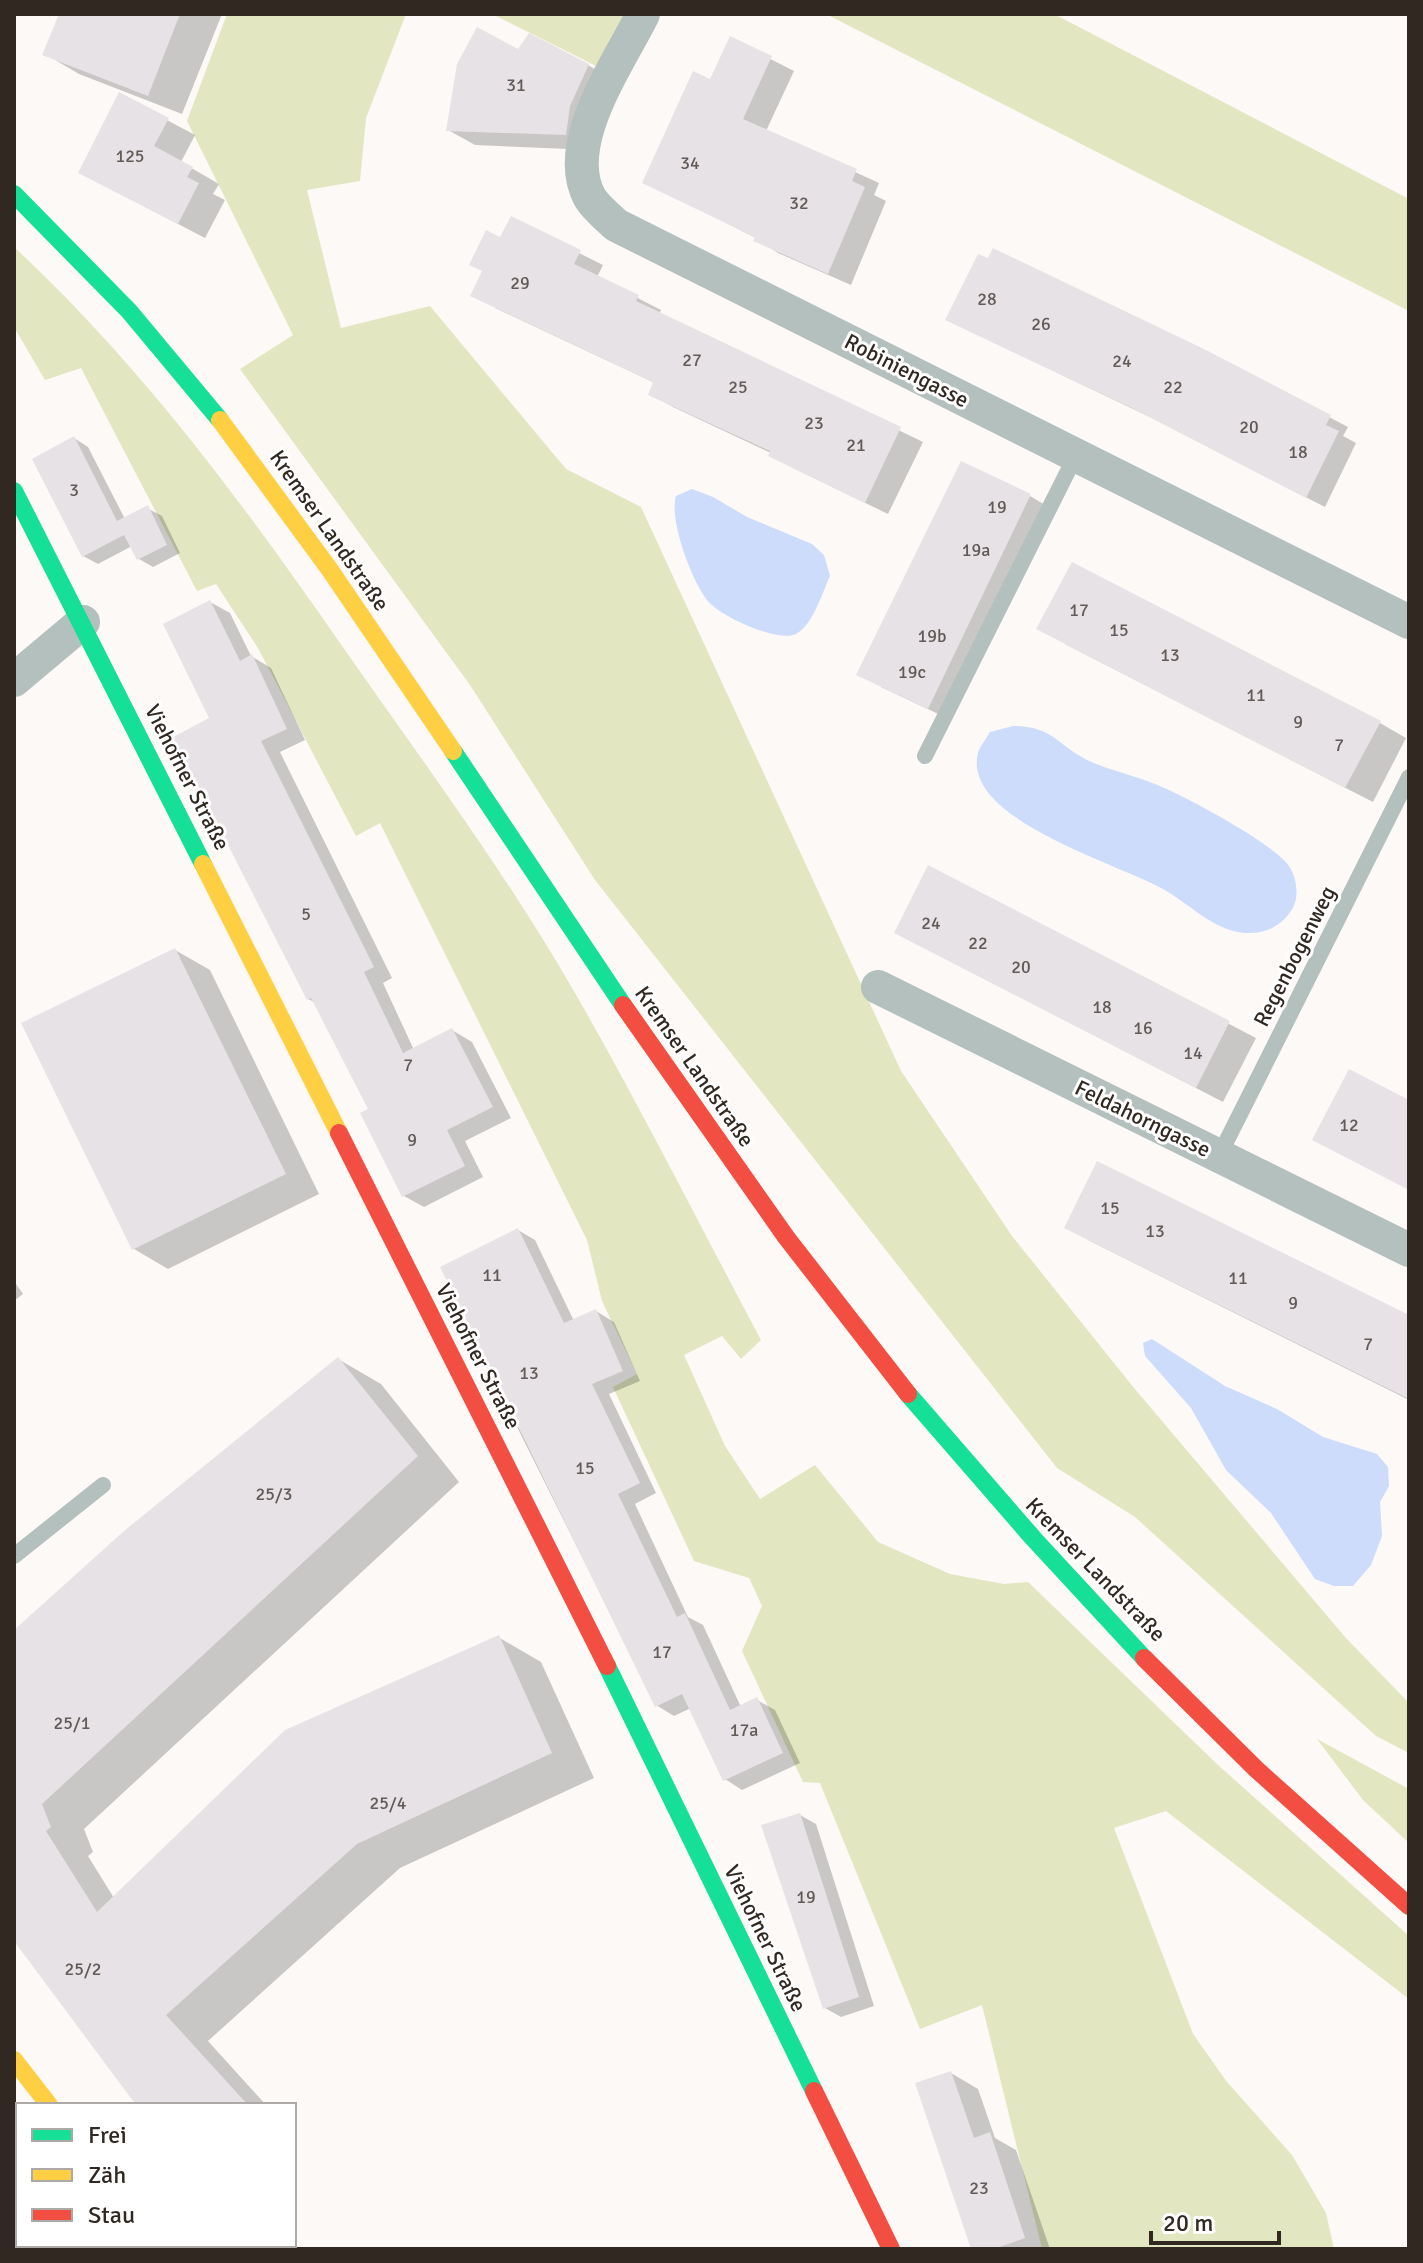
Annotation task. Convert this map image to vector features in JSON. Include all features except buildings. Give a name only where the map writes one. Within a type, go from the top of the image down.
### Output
[{"type":"main road","name":"Kremser Landstraße","points":[[14,194],[65,241],[139,320],[258,470],[333,571],[728,1156],[813,1275],[909,1396],[1003,1508],[1237,1751],[1409,1906]]},
{"type":"main road","name":"Viehofner Straße","points":[[14,491],[83,622],[573,1596],[891,2249]]},
{"type":"main road","points":[[14,2060],[47,2103]]},
{"type":"street","name":"Robiniengasse","points":[[643,14],[587,125],[580,164],[591,199],[616,225],[1409,622]]},
{"type":"street","points":[[14,680],[83,622]]},
{"type":"street","name":"Feldahorngasse","points":[[878,987],[1409,1250]]},
{"type":"lane","points":[[925,756],[1076,455]]},
{"type":"lane","name":"Regenbogenweg","points":[[1219,1156],[1409,777]]},
{"type":"lane","points":[[14,1556],[103,1485]]},
{"type":"green space","points":[[227,14],[406,14],[366,118],[360,181],[307,190],[341,328],[430,306],[566,469],[641,507],[901,1071],[1012,1236],[1134,1388],[1345,1637],[1409,1703],[1409,1753],[1376,1736],[1135,1517],[1057,1468],[595,880],[470,685],[240,369],[293,335],[187,121]]},
{"type":"green space","points":[[492,14],[624,14],[598,67]]},
{"type":"green space","points":[[826,14],[1054,14],[1409,199],[1409,311]]},
{"type":"green space","points":[[14,247],[104,338],[227,487],[461,815],[575,993],[761,1340],[741,1359],[722,1336],[684,1355],[725,1446],[760,1499],[815,1465],[878,1542],[950,1574],[1004,1584],[1028,1582],[1218,1765],[1409,1936],[1409,1999],[1166,1811],[1114,1828],[1193,2034],[1227,2082],[1292,2155],[1326,2213],[1334,2249],[1042,2249],[982,2005],[920,2029],[820,1783],[803,1782],[742,1651],[762,1606],[749,1578],[694,1561],[613,1387],[637,1374],[602,1301],[587,1240],[380,823],[356,836],[258,648],[216,584],[197,591],[81,368],[45,380],[14,327]]},
{"type":"green space","points":[[1317,1739],[1409,1789],[1409,1843],[1363,1800]]},
{"type":"water","points":[[692,489],[747,517],[812,544],[824,555],[830,576],[812,616],[802,630],[788,636],[763,631],[723,613],[707,600],[688,564],[676,519],[676,496]]},
{"type":"water","points":[[1013,726],[1046,733],[1087,760],[1168,790],[1247,833],[1289,866],[1296,888],[1296,901],[1291,911],[1277,925],[1265,931],[1233,931],[1211,922],[1161,888],[1047,836],[1017,818],[994,799],[979,777],[978,753],[990,732]]},
{"type":"water","points":[[1152,1339],[1225,1386],[1277,1409],[1323,1437],[1377,1454],[1388,1467],[1389,1486],[1380,1502],[1382,1536],[1371,1565],[1353,1586],[1334,1586],[1315,1579],[1271,1513],[1226,1470],[1191,1408],[1145,1356],[1143,1343]]},
{"type":"traffic: fast","points":[[14,194],[129,311],[220,420]]},
{"type":"traffic: fast","points":[[14,491],[203,864]]},
{"type":"traffic: fast","points":[[453,751],[623,1005]]},
{"type":"traffic: fast","points":[[908,1394],[1033,1538],[1144,1658]]},
{"type":"traffic: fast","points":[[607,1666],[814,2091]]},
{"type":"traffic: slow","points":[[220,420],[330,570],[453,751]]},
{"type":"traffic: slow","points":[[203,864],[339,1133]]},
{"type":"traffic: slow","points":[[14,2060],[47,2103]]},
{"type":"traffic: jam","points":[[623,1005],[786,1237],[908,1394]]},
{"type":"traffic: jam","points":[[339,1133],[607,1666]]},
{"type":"traffic: jam","points":[[1144,1658],[1256,1769],[1409,1906]]},
{"type":"traffic: jam","points":[[814,2091],[891,2249]]}]
